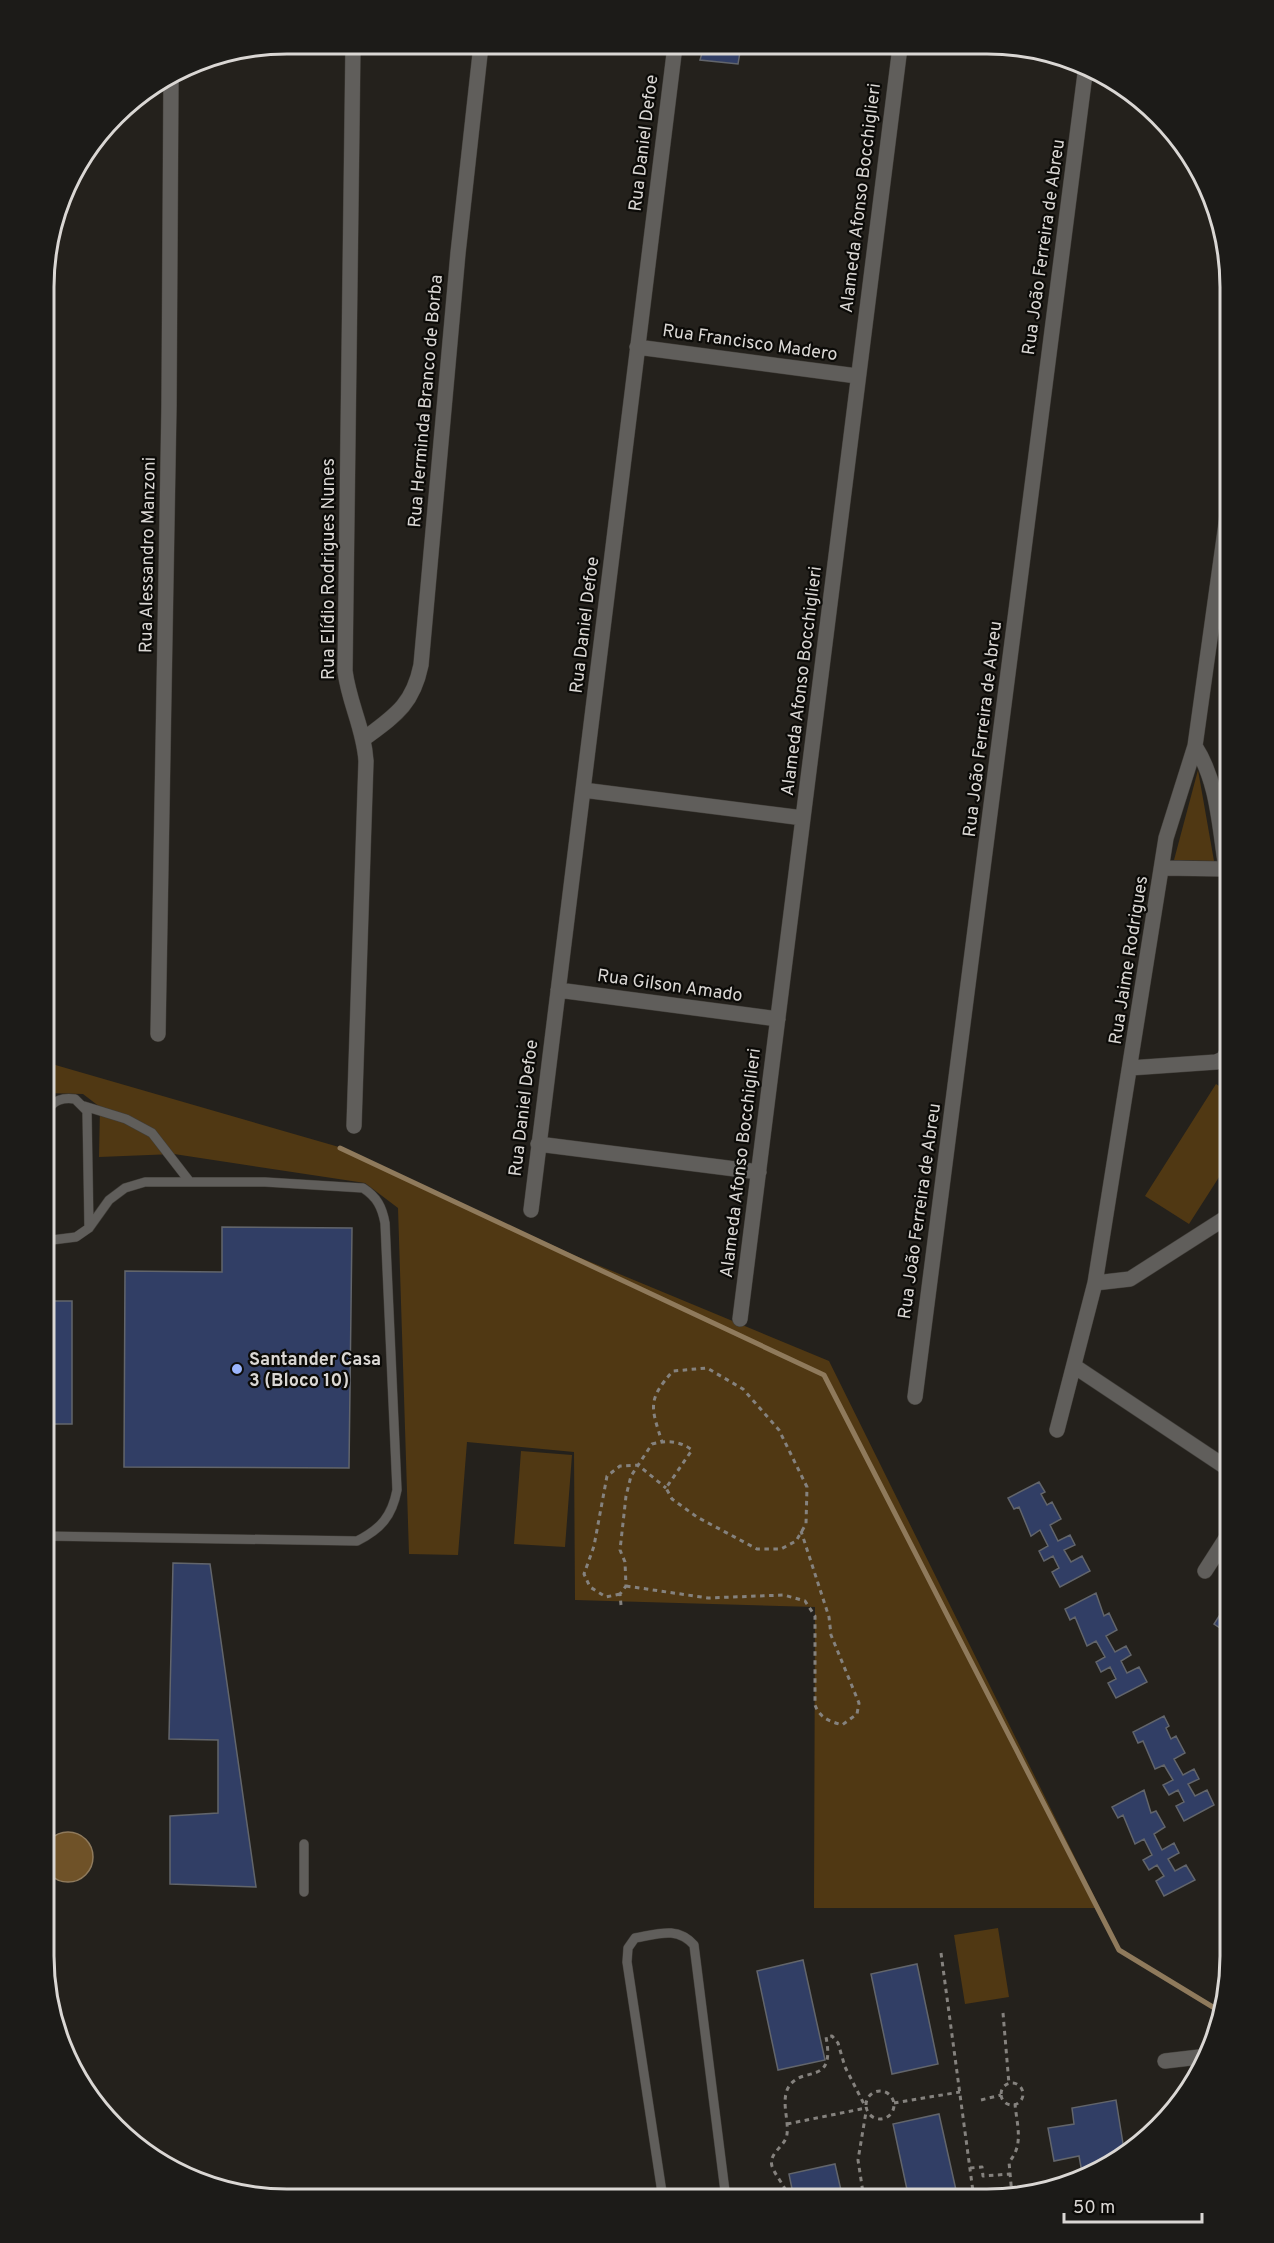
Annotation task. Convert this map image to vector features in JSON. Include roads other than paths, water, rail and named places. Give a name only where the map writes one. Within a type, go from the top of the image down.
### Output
[{"type":"street","name":"Rua Elídio Rodrigues Nunes","points":[[353,54],[345,671],[351,704],[365,738],[361,951],[354,1126]]},
{"type":"street","name":"Rua Herminda Branco de Borba","points":[[365,738],[407,703],[414,691],[421,665],[458,253],[480,54]]},
{"type":"street","name":"Rua Daniel Defoe","points":[[531,1210],[674,54]]},
{"type":"street","name":"Alameda Afonso Bocchiglieri","points":[[740,1319],[899,54]]},
{"type":"street","name":"Rua João Ferreira de Abreu","points":[[915,1397],[1085,76]]},
{"type":"street","name":"Rua Alessandro Manzoni","points":[[158,1034],[169,418],[171,85]]},
{"type":"street","name":"Rua Francisco Madero","points":[[637,347],[857,376]]},
{"type":"street","name":"Rua Jaime Rodrigues","points":[[1057,1430],[1095,1283],[1168,831],[1195,746],[1220,567]]},
{"type":"street","points":[[1195,746],[1204,760],[1213,789],[1220,836]]},
{"type":"street","points":[[583,789],[802,818]]},
{"type":"street","points":[[1162,868],[1220,869]]},
{"type":"street","name":"Rua Gilson Amado","points":[[558,990],[778,1019]]},
{"type":"street","points":[[1130,1068],[1220,1060]]},
{"type":"street","points":[[538,1144],[759,1172]]},
{"type":"street","points":[[1095,1283],[1130,1279],[1220,1221]]},
{"type":"street","points":[[1074,1366],[1220,1463]]},
{"type":"street","points":[[1205,1571],[1220,1548]]},
{"type":"street","points":[[1165,2061],[1197,2057]]},
{"type":"lane","points":[[54,1102],[75,1098],[84,1106],[126,1119],[152,1133],[190,1182]]},
{"type":"lane","points":[[84,1106],[88,1118],[89,1228]]},
{"type":"lane","points":[[54,1240],[76,1238],[89,1228],[109,1200],[125,1188],[145,1182],[265,1182],[363,1188],[376,1199],[385,1223],[397,1490],[394,1506],[386,1521],[372,1534],[357,1541],[54,1536]]},
{"type":"lane","points":[[304,1844],[304,1892]]},
{"type":"lane","points":[[661,2189],[627,1962],[628,1947],[635,1938],[671,1931],[686,1936],[694,1945],[725,2189]]},
{"type":"waterway","points":[[340,1148],[824,1375],[1119,1950],[1214,2008]]},
{"type":"place","name":"Santander Casa 3 (Bloco 10)","points":[[237,1369]]}]
